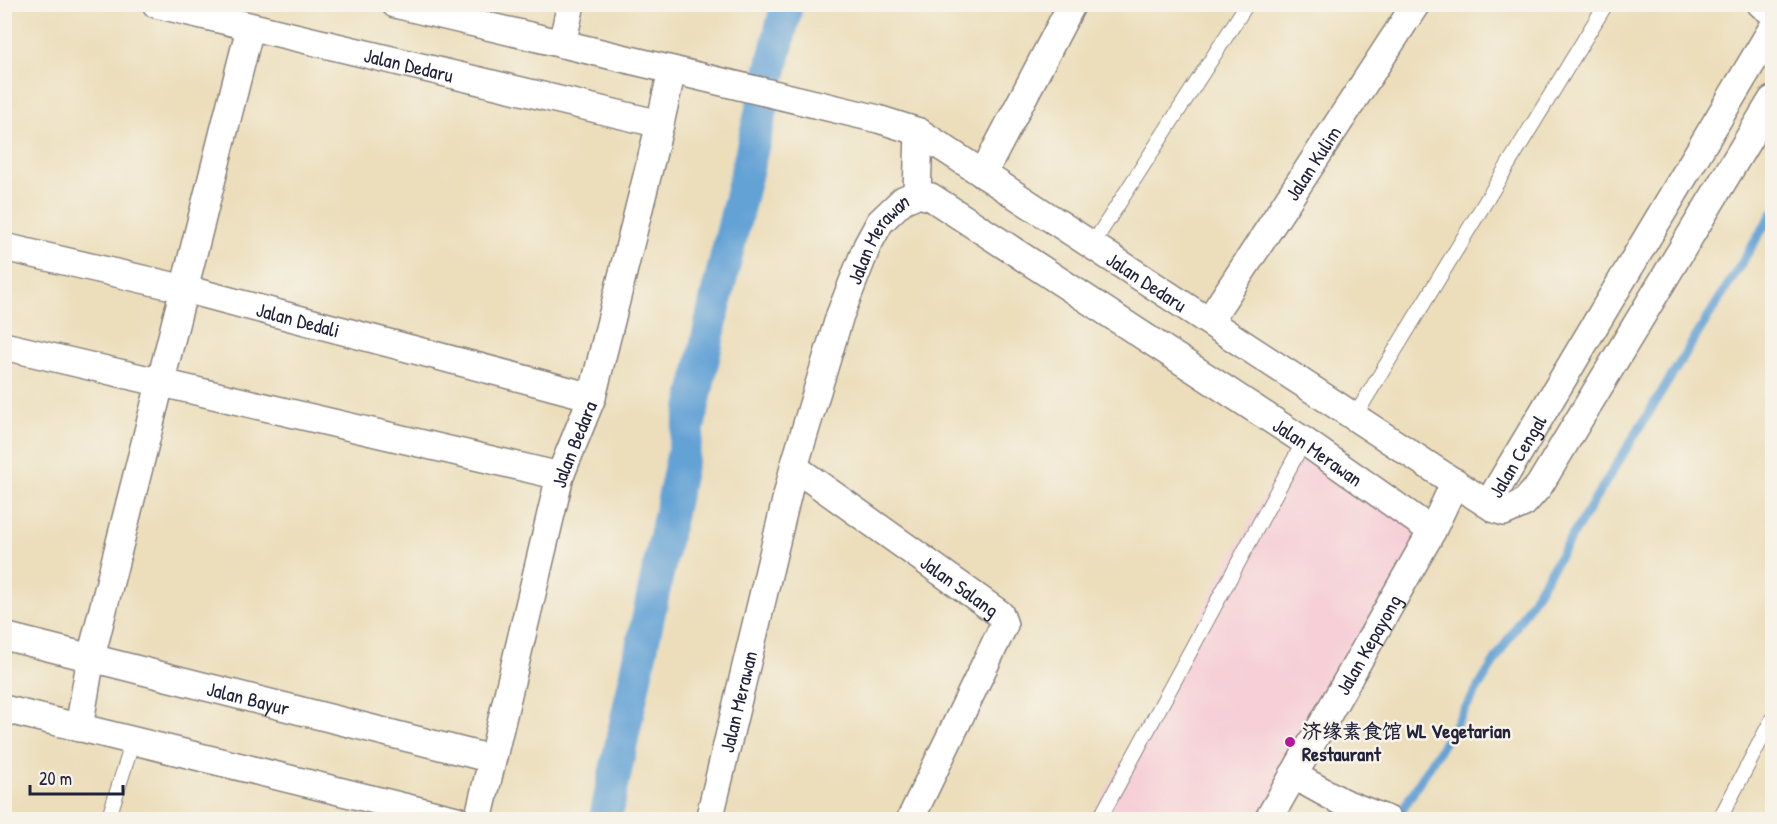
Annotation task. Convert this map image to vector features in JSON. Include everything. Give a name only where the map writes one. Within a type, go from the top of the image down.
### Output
[{"type":"street","name":"Jalan Dedaru","points":[[156,4],[660,124]]},
{"type":"street","points":[[395,4],[672,70]]},
{"type":"street","points":[[562,44],[571,4]]},
{"type":"street","points":[[983,174],[1072,4]]},
{"type":"street","name":"Jalan Kulim","points":[[1209,321],[1416,4]]},
{"type":"street","points":[[1761,4],[1773,12]]},
{"type":"street","points":[[79,728],[91,657],[250,28]]},
{"type":"street","name":"Jalan Cengal","points":[[1773,29],[1488,504],[1495,509],[1504,512],[1524,503],[1539,486],[1773,100]]},
{"type":"street","name":"Jalan Dedaru","points":[[672,70],[878,119],[919,132],[1488,504]]},
{"type":"street","name":"Jalan Bedara","points":[[478,819],[560,476],[592,397],[672,70]]},
{"type":"street","points":[[917,194],[919,132]]},
{"type":"street","name":"Jalan Merawan","points":[[709,819],[794,467],[840,315],[867,246],[880,222],[903,200],[917,194],[931,197],[1304,441],[1432,531]]},
{"type":"street","name":"Jalan Dedali","points":[[4,247],[184,289],[592,397]]},
{"type":"street","points":[[4,346],[560,476]]},
{"type":"street","name":"Jalan Salang","points":[[794,467],[1000,614],[1004,626],[910,819]]},
{"type":"street","name":"Jalan Kepayong","points":[[1268,819],[1432,531],[1455,482]]},
{"type":"street","name":"Jalan Bayur","points":[[4,636],[492,759]]},
{"type":"street","points":[[4,709],[457,819]]},
{"type":"street","points":[[1293,775],[1342,802],[1384,818]]},
{"type":"lane","points":[[1092,245],[1247,4]]},
{"type":"lane","points":[[1355,416],[1606,4]]},
{"type":"lane","points":[[1099,819],[1304,441]]},
{"type":"lane","points":[[1719,819],[1773,719]]},
{"type":"lane","points":[[108,819],[133,741]]},
{"type":"shaded area","points":[[1301,426],[1446,528],[1280,819],[1090,820]]},
{"type":"waterway","points":[[605,820],[716,299],[787,4]]},
{"type":"waterway","points":[[1396,820],[1772,214]]},
{"type":"place","name":"济缘素食馆 WL Vegetarian Restaurant","points":[[1290,742]]}]
